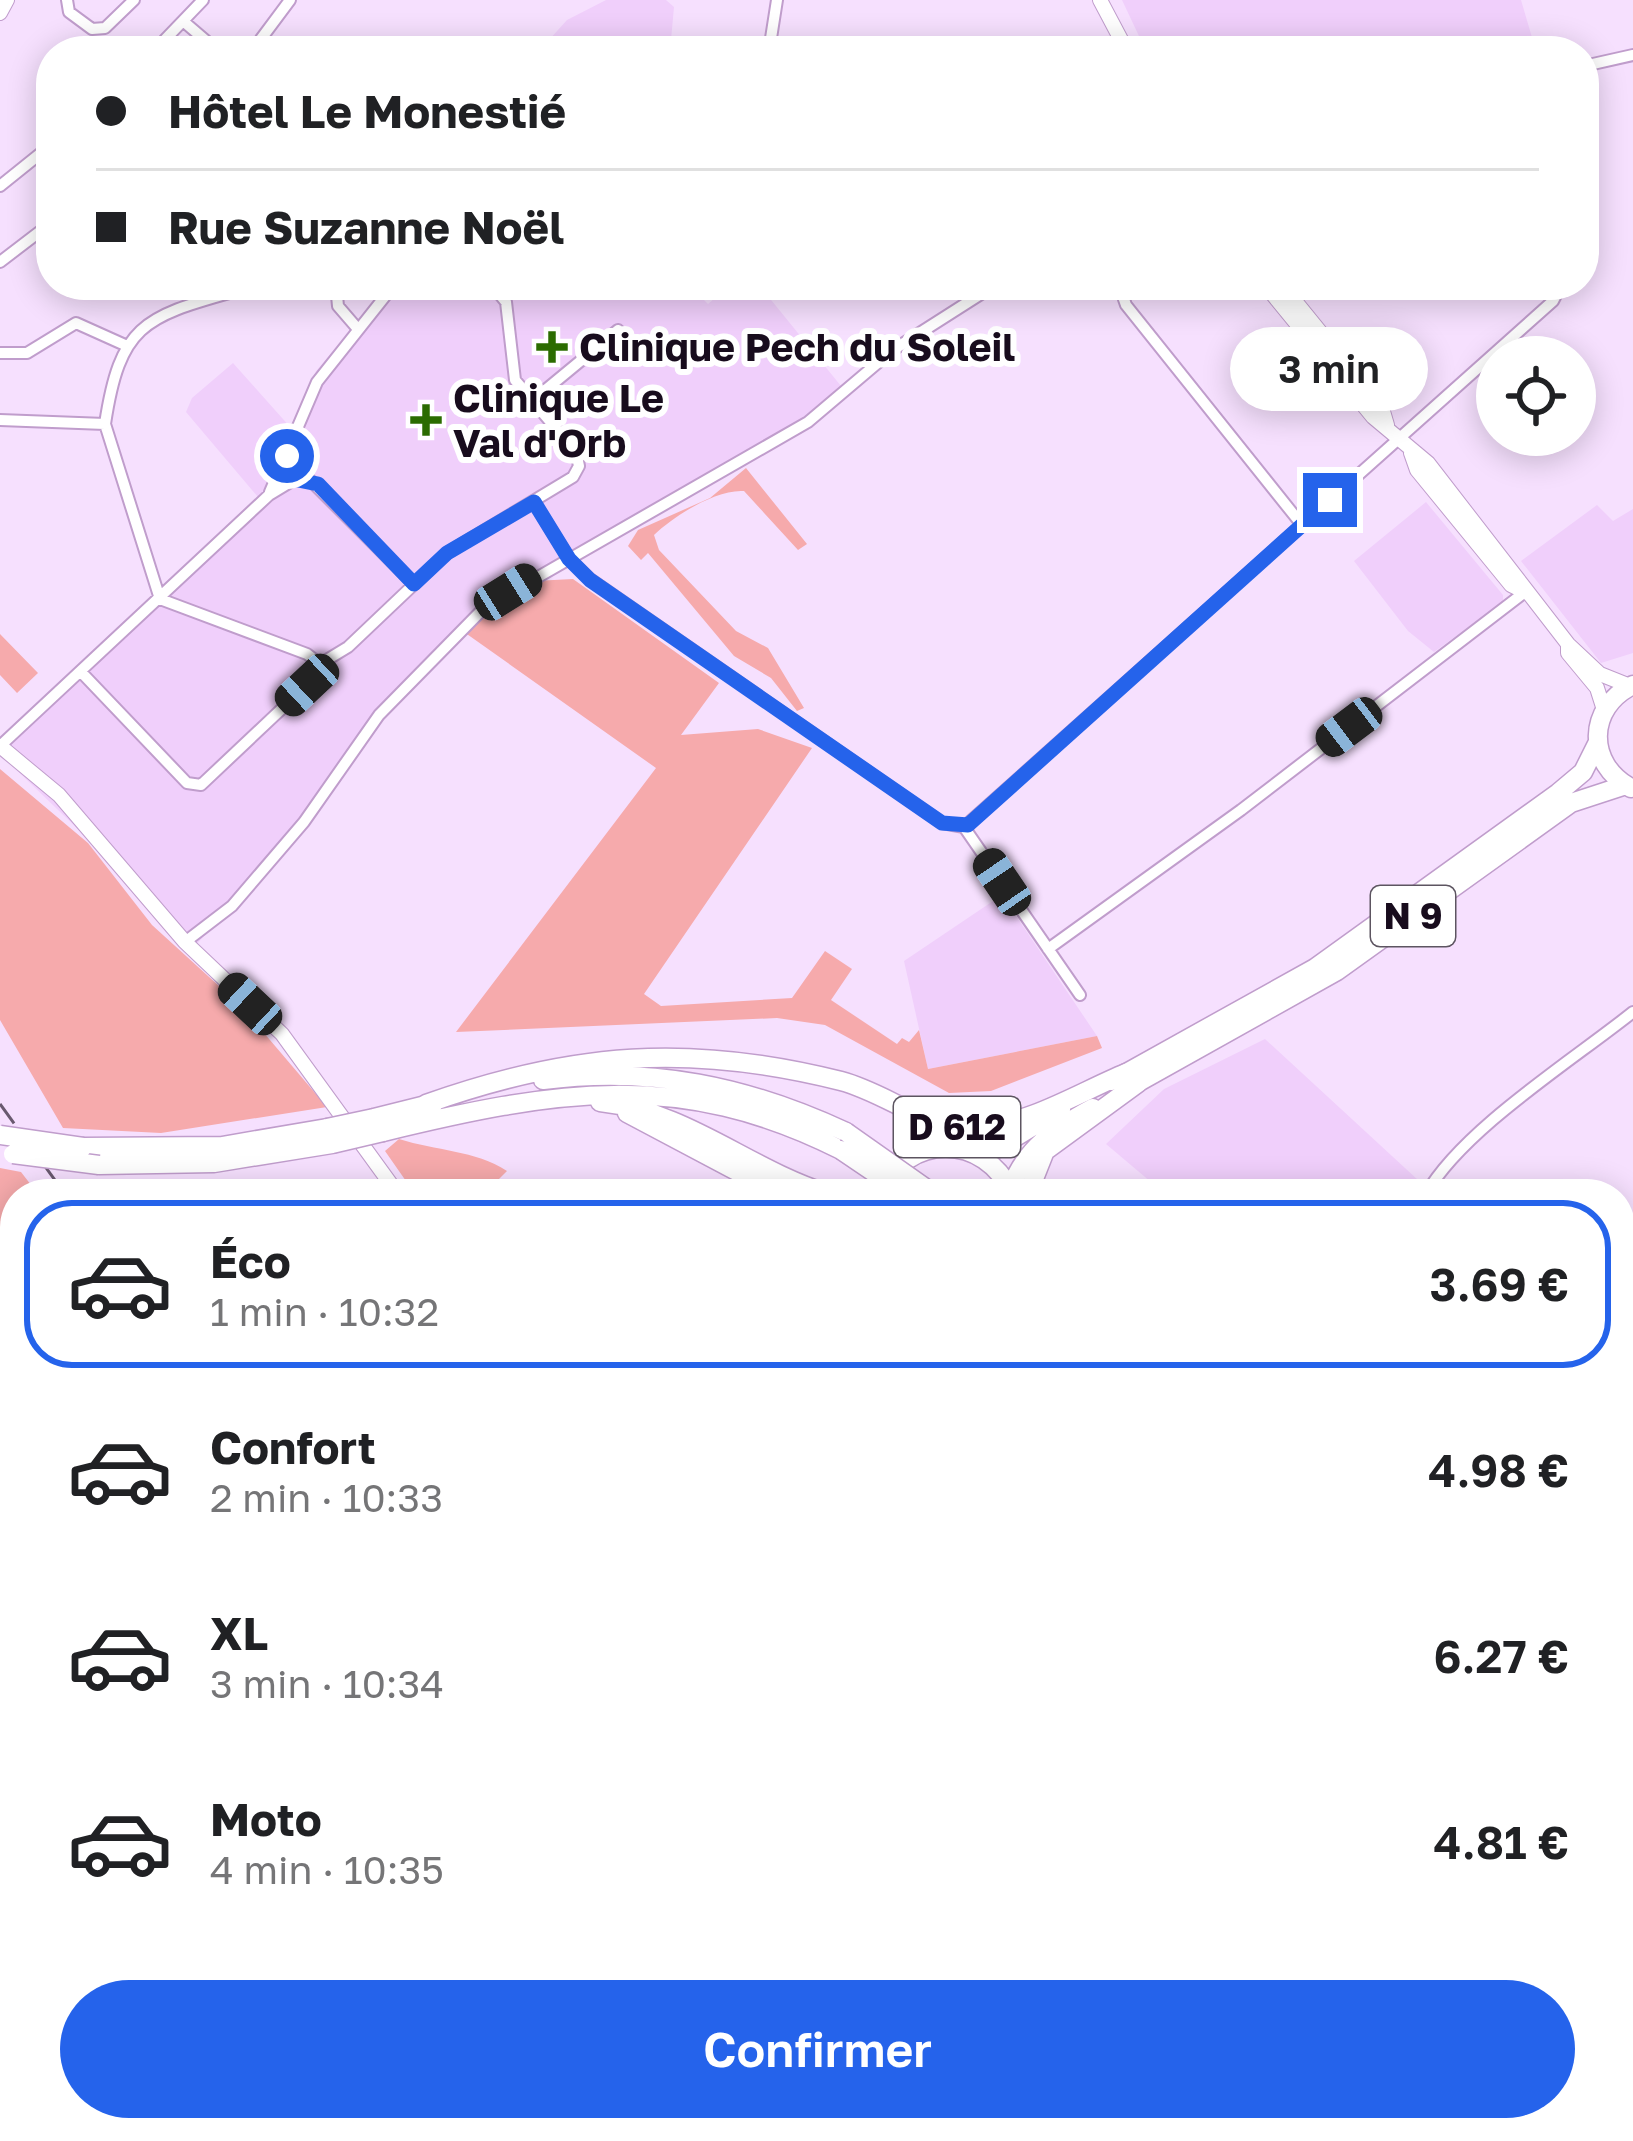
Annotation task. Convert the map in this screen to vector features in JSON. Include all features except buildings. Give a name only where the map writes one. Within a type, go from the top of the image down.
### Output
[{"type":"main road","points":[[1629,787],[1608,770],[1597,744],[1604,710],[1631,685]]},
{"type":"main road","name":"N 9","points":[[1132,1078],[1342,950],[1558,793],[1583,772],[1597,744]]},
{"type":"main road","name":"N 9","points":[[976,1154],[995,1149],[1337,971],[1571,803],[1629,787]]},
{"type":"main road","name":"D 612","points":[[379,1125],[533,1071],[620,1056],[715,1058],[789,1070],[847,1083],[929,1121],[963,1128],[1002,1124],[1132,1078]]},
{"type":"main road","points":[[789,1070],[880,1103],[942,1146],[976,1154],[1005,1179]]},
{"type":"main road","name":"D 612","points":[[426,1105],[577,1076],[672,1077],[753,1094],[908,1179]]},
{"type":"main road","name":"D 612","points":[[1027,1179],[1046,1151],[1132,1078]]},
{"type":"main road","name":"D 612","points":[[7,1153],[99,1165],[214,1163],[379,1125],[595,1091],[668,1094],[765,1116],[843,1141],[888,1179]]},
{"type":"main road","name":"D 612","points":[[524,1100],[601,1102],[662,1113],[786,1179]]},
{"type":"main road","name":"D 612","points":[[601,1102],[751,1179]]},
{"type":"main road","name":"D 612","points":[[0,1135],[83,1147],[222,1146],[330,1136]]},
{"type":"main road","points":[[890,1179],[899,1164],[942,1146]]},
{"type":"street","points":[[0,13],[7,0]]},
{"type":"street","points":[[67,0],[69,12],[92,29],[105,28],[134,0]]},
{"type":"street","points":[[168,36],[203,0]]},
{"type":"street","points":[[263,36],[290,0]]},
{"type":"street","points":[[771,36],[777,0]]},
{"type":"street","points":[[1100,0],[1119,36]]},
{"type":"street","points":[[183,21],[200,36]]},
{"type":"street","points":[[1599,63],[1633,55]]},
{"type":"street","points":[[0,186],[36,157]]},
{"type":"street","points":[[0,262],[36,235]]},
{"type":"street","points":[[160,598],[105,424],[113,372],[125,345],[164,311],[204,300]]},
{"type":"street","points":[[337,300],[357,328]]},
{"type":"street","points":[[381,300],[317,382],[291,469],[269,495],[0,746],[83,820],[185,942],[282,1034],[387,1179]]},
{"type":"street","points":[[82,673],[187,783],[201,785],[307,685],[320,664],[348,647],[447,553],[573,477],[579,466],[576,452],[509,367],[504,300]]},
{"type":"street","points":[[185,942],[232,906],[304,822],[379,715],[450,637],[484,608],[808,422],[893,350],[969,300]]},
{"type":"street","points":[[1124,300],[1302,525]]},
{"type":"street","points":[[1277,300],[1373,417],[1387,424]]},
{"type":"street","points":[[1294,300],[1382,408],[1417,470],[1502,574],[1609,680],[1631,685]]},
{"type":"street","points":[[964,827],[1554,300]]},
{"type":"street","points":[[0,353],[27,353],[76,323],[125,345]]},
{"type":"street","points":[[532,401],[618,330]]},
{"type":"street","points":[[0,420],[105,424]]},
{"type":"street","points":[[291,469],[318,484],[414,584]]},
{"type":"street","points":[[534,502],[569,559],[620,602],[942,823],[964,827],[1080,995]]},
{"type":"street","points":[[1048,949],[1525,592]]},
{"type":"street","points":[[160,598],[307,654],[320,664]]},
{"type":"street","points":[[1568,644],[1568,653],[1602,697],[1604,710]]},
{"type":"street","points":[[19,761],[22,730]]},
{"type":"street","points":[[1439,1179],[1475,1137],[1633,1012]]},
{"type":"shaded area","points":[[606,0],[666,0],[674,7],[671,36],[553,36],[567,20]]},
{"type":"shaded area","points":[[1122,0],[1521,0],[1532,36],[1139,36]]},
{"type":"shaded area","points":[[377,300],[704,300],[708,304],[713,300],[771,300],[841,386],[801,419],[546,573],[464,632],[400,694],[311,813],[197,944],[0,754],[0,739],[258,497],[186,412],[192,398],[233,363],[291,428],[316,371]]},
{"type":"shaded area","points":[[746,468],[807,544],[798,550],[744,491],[696,505],[654,535],[659,550],[736,631],[768,648],[804,708],[797,711],[771,678],[734,656],[648,553],[641,560],[628,546],[638,530],[710,498]]},
{"type":"shaded area","points":[[1426,502],[1503,595],[1503,602],[1434,652],[1408,631],[1354,561]]},
{"type":"shaded area","points":[[1597,505],[1613,521],[1633,509],[1633,653],[1601,663],[1521,561]]},
{"type":"shaded area","points":[[573,579],[719,683],[681,735],[758,729],[812,748],[644,994],[661,1006],[792,998],[825,951],[852,969],[831,1000],[897,1044],[902,1038],[909,1042],[919,1030],[928,1069],[1097,1036],[1102,1048],[991,1091],[949,1093],[825,1025],[777,1018],[456,1032],[656,768],[464,632],[534,581]]},
{"type":"shaded area","points":[[0,634],[38,673],[17,693],[0,675]]},
{"type":"shaded area","points":[[0,769],[88,843],[152,925],[241,1006],[327,1107],[161,1133],[63,1128],[0,1020]]},
{"type":"shaded area","points":[[1002,895],[1097,1036],[928,1069],[904,961]]},
{"type":"shaded area","points":[[1265,1039],[1417,1179],[1147,1179],[1106,1144],[1164,1089]]},
{"type":"shaded area","points":[[399,1139],[469,1155],[507,1171],[499,1179],[405,1179],[385,1151]]},
{"type":"shaded area","points":[[0,1168],[21,1172],[26,1179],[0,1179]]},
{"type":"railway","points":[[0,1104],[54,1179]]},
{"type":"place","name":"Clinique Pech du Soleil","points":[[552,347]]},
{"type":"place","name":"Clinique Le Val d'Orb","points":[[426,420]]},
{"type":"route","points":[[287,456],[281,468],[283,477],[318,484],[414,584],[447,553],[534,502],[569,559],[590,580],[942,823],[958,828],[968,825],[1330,500]]}]
